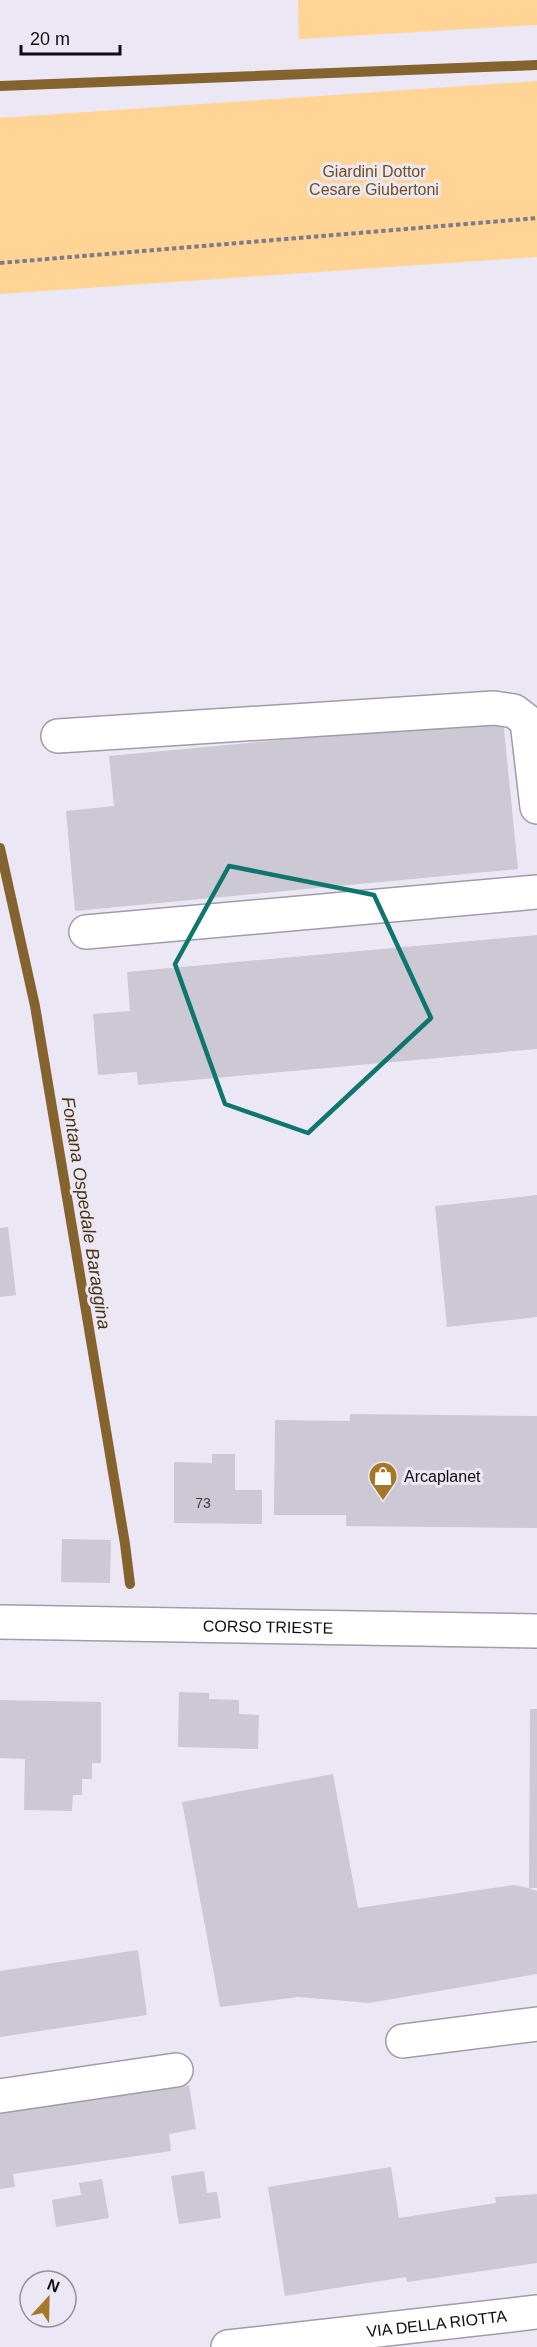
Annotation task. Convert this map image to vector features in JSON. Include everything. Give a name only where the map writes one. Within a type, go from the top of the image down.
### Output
[{"type":"street","points":[[57,736],[494,708],[514,711],[527,721],[537,807]]},
{"type":"street","points":[[86,932],[537,892]]},
{"type":"street","name":"CORSO TRIESTE","points":[[0,1622],[537,1631]]},
{"type":"street","points":[[403,2041],[537,2024]]},
{"type":"street","points":[[0,2096],[177,2070]]},
{"type":"street","name":"VIA DELLA RIOTTA","points":[[228,2347],[537,2312]]},
{"type":"path","points":[[0,263],[537,218]]},
{"type":"highlighted area","points":[[229,866],[374,895],[431,1018],[308,1133],[225,1104],[175,964]]},
{"type":"green space","points":[[298,0],[537,0],[537,25],[299,39]]},
{"type":"green space","name":"Giardini Dottor Cesare Giubertoni","points":[[537,81],[537,257],[0,294],[0,118]]},
{"type":"building","points":[[503,719],[518,869],[75,911],[66,811],[114,806],[109,756]]},
{"type":"building","points":[[537,935],[537,1049],[138,1085],[137,1072],[98,1075],[93,1014],[130,1011],[127,972]]},
{"type":"building","points":[[537,1195],[537,1317],[447,1327],[435,1206]]},
{"type":"building","points":[[8,1227],[16,1295],[0,1297],[0,1228]]},
{"type":"building","points":[[350,1414],[537,1416],[537,1528],[346,1526],[346,1515],[274,1515],[275,1420],[350,1421]]},
{"type":"building","points":[[212,1454],[235,1454],[235,1490],[262,1490],[262,1524],[174,1523],[174,1462],[212,1463]]},
{"type":"building","points":[[62,1539],[111,1540],[110,1583],[61,1582]]},
{"type":"building","points":[[179,1692],[209,1693],[209,1699],[239,1700],[239,1714],[259,1715],[258,1749],[178,1747]]},
{"type":"building","points":[[0,1700],[101,1702],[101,1763],[92,1763],[92,1779],[82,1779],[82,1795],[73,1795],[72,1811],[24,1810],[25,1759],[0,1758]]},
{"type":"building","points":[[530,1709],[537,1709],[537,1888],[529,1888]]},
{"type":"building","points":[[333,1774],[358,1908],[514,1885],[537,1891],[537,1974],[369,2003],[298,1997],[220,2007],[182,1802]]},
{"type":"building","points":[[138,1950],[147,2015],[0,2037],[0,1971]]},
{"type":"building","points":[[189,2085],[196,2129],[169,2134],[171,2151],[13,2174],[15,2187],[0,2189],[0,2113]]},
{"type":"building","points":[[391,2167],[399,2218],[496,2203],[495,2197],[537,2194],[537,2263],[407,2282],[406,2277],[285,2296],[268,2187]]},
{"type":"building","points":[[204,2171],[207,2193],[217,2192],[221,2218],[179,2224],[171,2176]]},
{"type":"building","points":[[102,2179],[109,2218],[56,2227],[52,2200],[81,2195],[79,2183]]},
{"type":"waterway","points":[[0,86],[537,65]]},
{"type":"waterway","name":"Fontana Ospedale Baraggina","points":[[0,848],[35,1006],[130,1584]]},
{"type":"place","name":"Arcaplanet","points":[[383,1502]]}]
